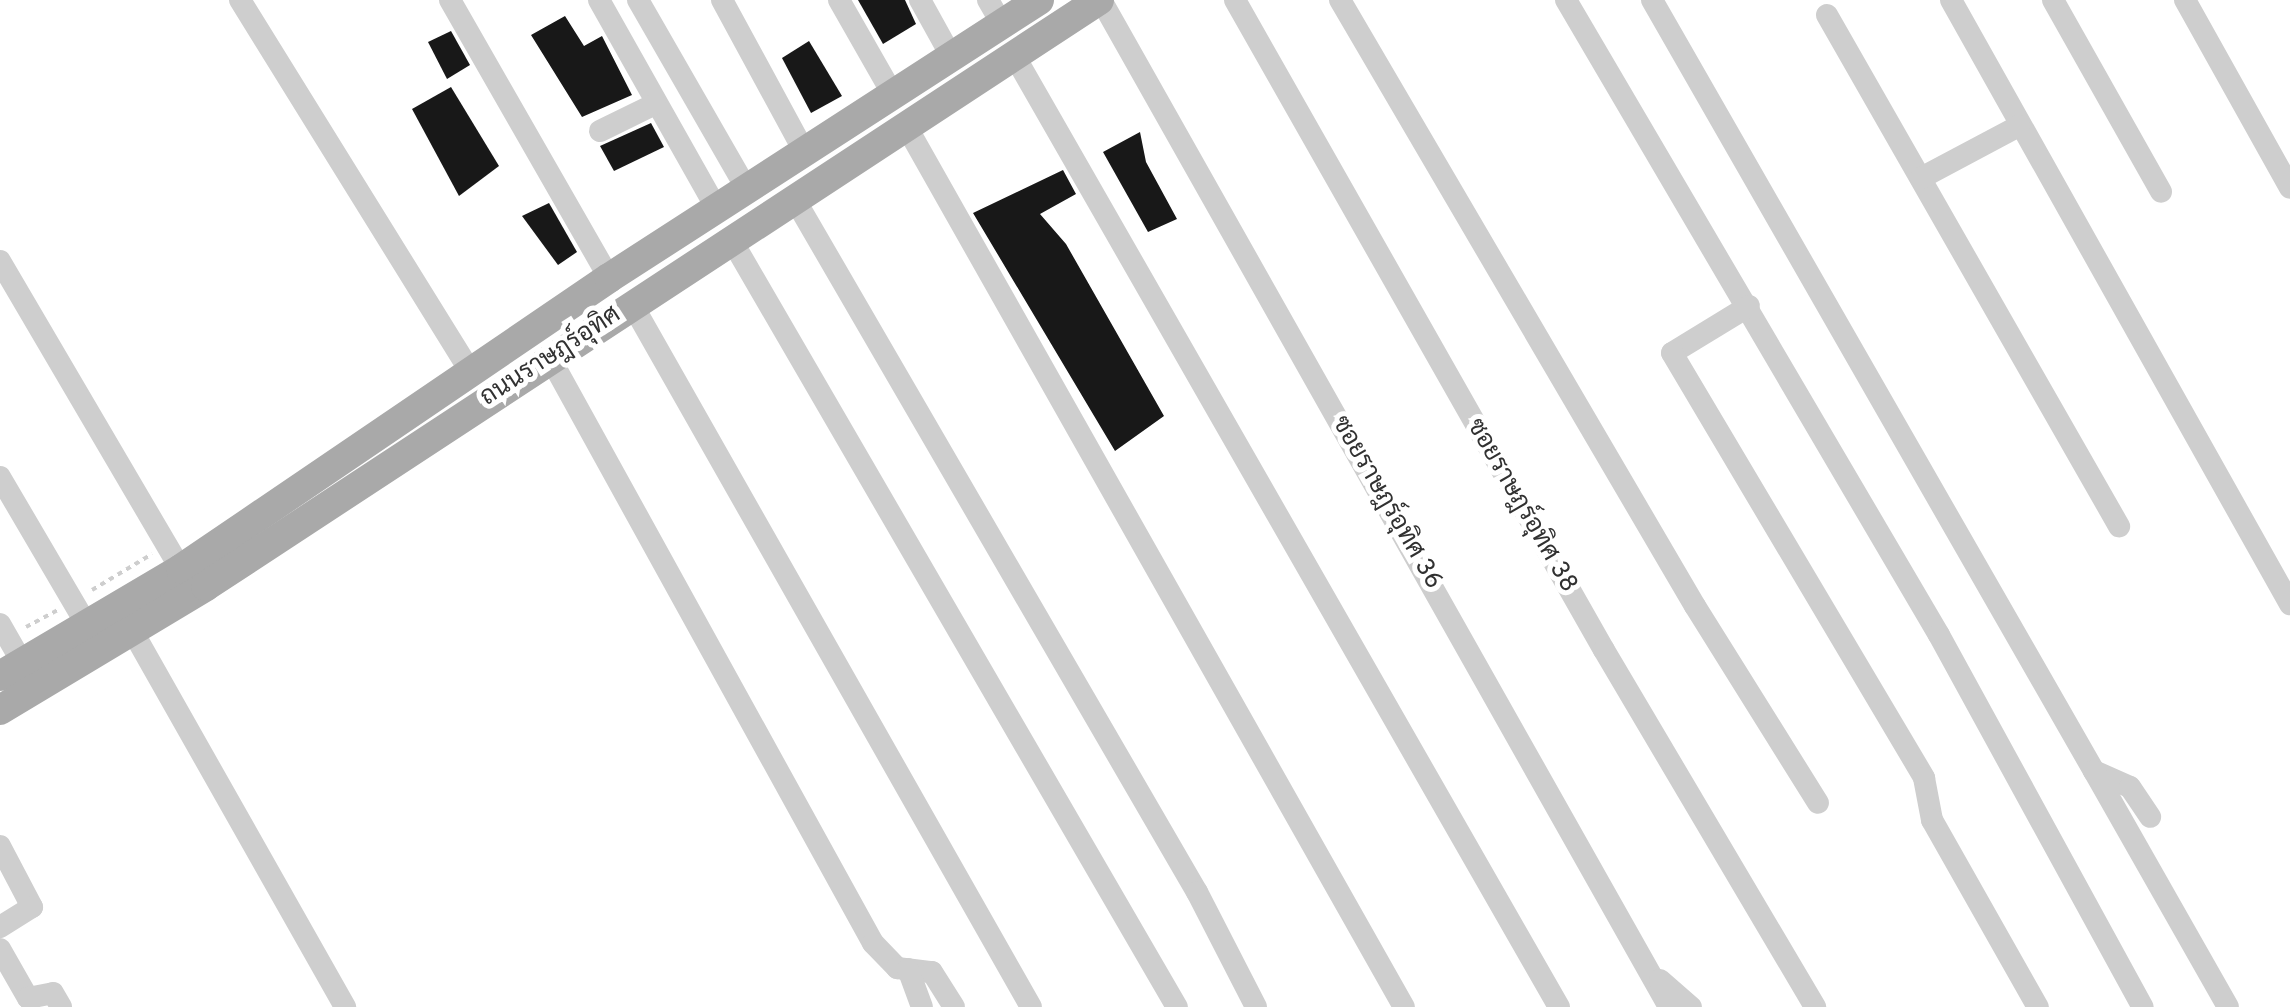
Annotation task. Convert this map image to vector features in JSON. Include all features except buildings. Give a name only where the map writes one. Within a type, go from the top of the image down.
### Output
[{"type":"main road","name":"ถนนราษฎร์อุทิศ","points":[[11,670],[181,568],[609,278],[950,56],[995,12],[1039,0]]},
{"type":"main road","name":"ถนนราษฎร์อุทิศ","points":[[0,710],[133,632],[1100,0]]},
{"type":"main road","points":[[502,351],[521,375]]},
{"type":"street","points":[[240,0],[470,373]]},
{"type":"street","points":[[450,0],[609,278]]},
{"type":"street","points":[[598,0],[716,208]]},
{"type":"street","points":[[638,0],[746,188]]},
{"type":"street","points":[[722,0],[804,151]]},
{"type":"street","points":[[839,0],[892,93]]},
{"type":"street","points":[[920,0],[950,56]]},
{"type":"street","name":"ซอยราษฎร์อุทิศ 36","points":[[1100,0],[1562,808],[1669,1007]]},
{"type":"street","name":"ซอยราษฎร์อุทิศ 38","points":[[1235,0],[1594,633],[1816,1007]]},
{"type":"street","points":[[1340,0],[1695,606],[1818,803]]},
{"type":"street","points":[[1566,0],[1748,306],[2143,1007]]},
{"type":"street","points":[[1652,0],[2228,1007]]},
{"type":"street","points":[[1951,0],[2290,604]]},
{"type":"street","points":[[2053,0],[2161,192]]},
{"type":"street","points":[[2186,0],[2290,188]]},
{"type":"street","points":[[1828,15],[2119,526]]},
{"type":"street","points":[[1014,55],[1559,1007]]},
{"type":"street","points":[[600,131],[654,104]]},
{"type":"street","points":[[906,124],[1404,1007]]},
{"type":"street","points":[[1922,178],[2019,126]]},
{"type":"street","points":[[794,198],[1197,892],[1256,1007]]},
{"type":"street","points":[[731,239],[1176,1007]]},
{"type":"street","points":[[0,260],[181,568]]},
{"type":"street","points":[[632,304],[1031,1007]]},
{"type":"street","points":[[1748,306],[1672,352],[1924,778],[1932,820],[2038,1007]]},
{"type":"street","points":[[550,356],[873,943],[886,960],[908,970],[932,972],[954,1007]]},
{"type":"street","points":[[0,477],[88,626]]},
{"type":"street","points":[[0,624],[11,670]]},
{"type":"street","points":[[133,632],[345,1007]]},
{"type":"street","points":[[2094,771],[2130,787],[2150,817]]},
{"type":"street","points":[[0,846],[32,907],[0,927]]},
{"type":"street","points":[[0,949],[28,998],[53,993],[61,1007]]},
{"type":"street","points":[[1646,968],[1691,1007]]},
{"type":"street","points":[[908,970],[922,1007]]}]
